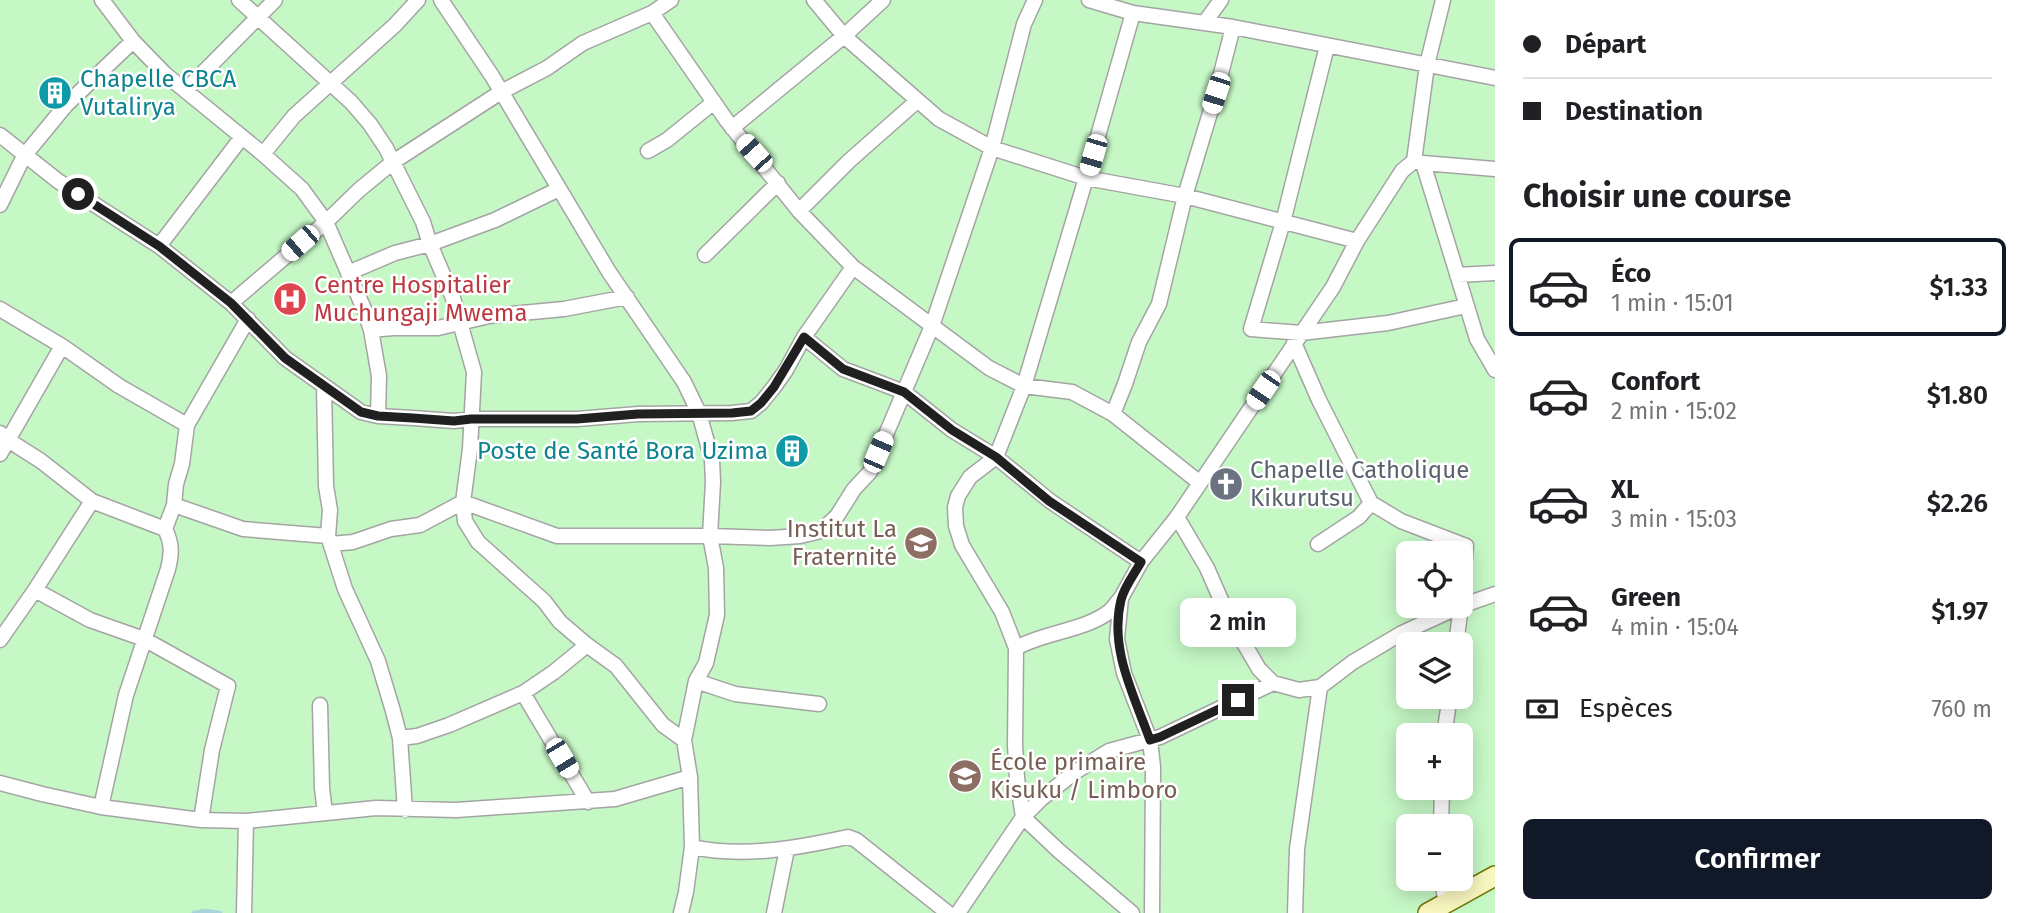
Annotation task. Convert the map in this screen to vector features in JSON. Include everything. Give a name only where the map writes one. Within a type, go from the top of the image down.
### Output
[{"type":"main road","points":[[1428,913],[1495,876]]},
{"type":"street","points":[[239,0],[331,83],[370,124],[386,148],[423,222],[453,299],[474,372],[470,449],[463,502],[465,521],[478,542],[544,601],[561,622],[615,666],[663,725],[684,740]]},
{"type":"street","points":[[186,90],[275,0]]},
{"type":"street","points":[[263,154],[294,116],[395,25],[418,0]]},
{"type":"street","points":[[441,0],[501,92],[626,298],[684,382],[699,413],[712,460],[710,536],[716,568],[717,615],[706,663],[696,681],[684,740],[690,777],[692,847],[681,913]]},
{"type":"street","points":[[231,303],[393,162],[583,43],[652,13],[670,0]]},
{"type":"street","points":[[814,0],[844,36],[917,101],[939,119],[992,148],[1086,178],[1185,196],[1357,241]]},
{"type":"street","points":[[732,128],[844,36],[883,0]]},
{"type":"street","points":[[174,505],[243,529],[353,542],[391,529],[420,525],[463,502],[557,536],[770,538],[821,531],[870,472],[932,326],[992,148],[1024,24],[1035,0]]},
{"type":"street","points":[[1090,0],[1133,13],[1233,27],[1495,78]]},
{"type":"street","points":[[1205,22],[1221,0]]},
{"type":"street","points":[[1443,0],[1427,65],[1419,162],[1477,339],[1495,370]]},
{"type":"street","points":[[109,2],[133,41],[165,74],[302,189],[326,222],[371,330],[379,376],[378,416]]},
{"type":"street","points":[[652,13],[732,128],[799,211],[853,267],[989,368],[1024,386],[1072,392],[1113,414],[1200,483]]},
{"type":"street","points":[[1132,913],[1023,817],[1015,745],[1016,648],[1002,612],[962,545],[956,526],[955,507],[958,496],[970,477],[996,457],[1024,386],[1133,13]]},
{"type":"street","points":[[1113,414],[1139,342],[1159,304],[1185,196],[1233,27]]},
{"type":"street","points":[[0,205],[24,156],[66,105],[133,41]]},
{"type":"street","points":[[1327,46],[1283,222],[1251,329],[1297,338],[1388,323],[1466,306]]},
{"type":"street","points":[[799,211],[849,161],[917,101]]},
{"type":"street","points":[[648,151],[676,134],[714,102]]},
{"type":"street","points":[[0,135],[58,181],[159,246],[231,303],[285,358],[361,412],[378,416],[454,421],[577,419],[638,414],[751,411],[774,387],[804,337],[853,267]]},
{"type":"street","points":[[159,246],[242,137]]},
{"type":"street","points":[[1016,648],[1029,641],[1090,622],[1109,611],[1121,598],[1141,562],[1177,517],[1333,287],[1357,241],[1402,171],[1419,162],[1495,169]]},
{"type":"street","points":[[705,255],[778,183]]},
{"type":"street","points":[[348,273],[396,253],[430,244],[495,220],[559,189]]},
{"type":"street","points":[[1457,275],[1495,273]]},
{"type":"street","points":[[371,330],[438,328],[489,317],[626,298]]},
{"type":"street","points":[[0,309],[62,346],[119,386],[187,425]]},
{"type":"street","points":[[165,529],[174,505],[187,425],[248,319]]},
{"type":"street","points":[[804,337],[843,369],[904,392],[952,430],[996,457],[1049,501],[1141,562]]},
{"type":"street","points":[[1297,338],[1324,412],[1371,503],[1401,521],[1453,541]]},
{"type":"street","points":[[0,454],[4,437],[62,346]]},
{"type":"street","points":[[324,386],[329,540],[345,589],[378,661],[400,738],[405,810]]},
{"type":"street","points":[[4,437],[41,461],[92,501],[165,529],[171,541],[169,569],[126,695],[101,807]]},
{"type":"street","points":[[0,640],[92,501]]},
{"type":"street","points":[[1318,544],[1359,517],[1371,503]]},
{"type":"street","points":[[1177,517],[1207,568],[1228,616],[1259,669],[1273,683],[1299,690],[1320,687],[1402,633],[1435,618]]},
{"type":"street","points":[[35,590],[90,620],[144,639],[228,686],[212,750],[201,820]]},
{"type":"street","points":[[1473,602],[1495,594]]},
{"type":"street","points":[[1121,598],[1117,639],[1124,673],[1150,740],[1153,767],[1152,913]]},
{"type":"street","points":[[400,738],[417,736],[449,725],[523,693],[587,645]]},
{"type":"street","points":[[696,681],[736,694],[819,704]]},
{"type":"street","points":[[958,913],[1023,817],[1075,772],[1109,751],[1160,737],[1273,683]]},
{"type":"street","points":[[1295,913],[1297,849],[1320,687]]},
{"type":"street","points":[[523,693],[588,802]]},
{"type":"street","points":[[320,705],[325,813]]},
{"type":"street","points":[[0,783],[101,807],[201,820],[246,821],[376,808],[456,810],[588,802],[615,799],[690,777]]},
{"type":"street","points":[[244,913],[246,821]]},
{"type":"street","points":[[692,847],[716,852],[787,849],[848,837],[856,840],[948,913]]},
{"type":"street","points":[[774,913],[787,849]]},
{"type":"street","points":[[1444,891],[1446,903]]},
{"type":"green space","points":[[0,0],[1495,0],[1495,913],[0,913]]},
{"type":"waterway","points":[[194,913],[220,913]]},
{"type":"place","name":"Chapelle CBCA Vutalirya","points":[[55,93]]},
{"type":"place","name":"Centre Hospitalier Muchungaji Mwema","points":[[290,299]]},
{"type":"place","name":"Poste de Santé Bora Uzima","points":[[792,451]]},
{"type":"place","name":"Chapelle Catholique Kikurutsu","points":[[1226,484]]},
{"type":"place","name":"Institut La Fraternité","points":[[921,543]]},
{"type":"place","name":"École primaire Kisuku / Limboro","points":[[965,776]]},
{"type":"route","points":[[78,194],[159,246],[216,290],[285,358],[361,412],[378,416],[454,421],[577,419],[638,414],[751,411],[774,387],[804,337],[843,369],[904,392],[952,430],[996,457],[1049,501],[1141,562],[1121,598],[1117,639],[1124,673],[1150,740],[1238,700]]}]
